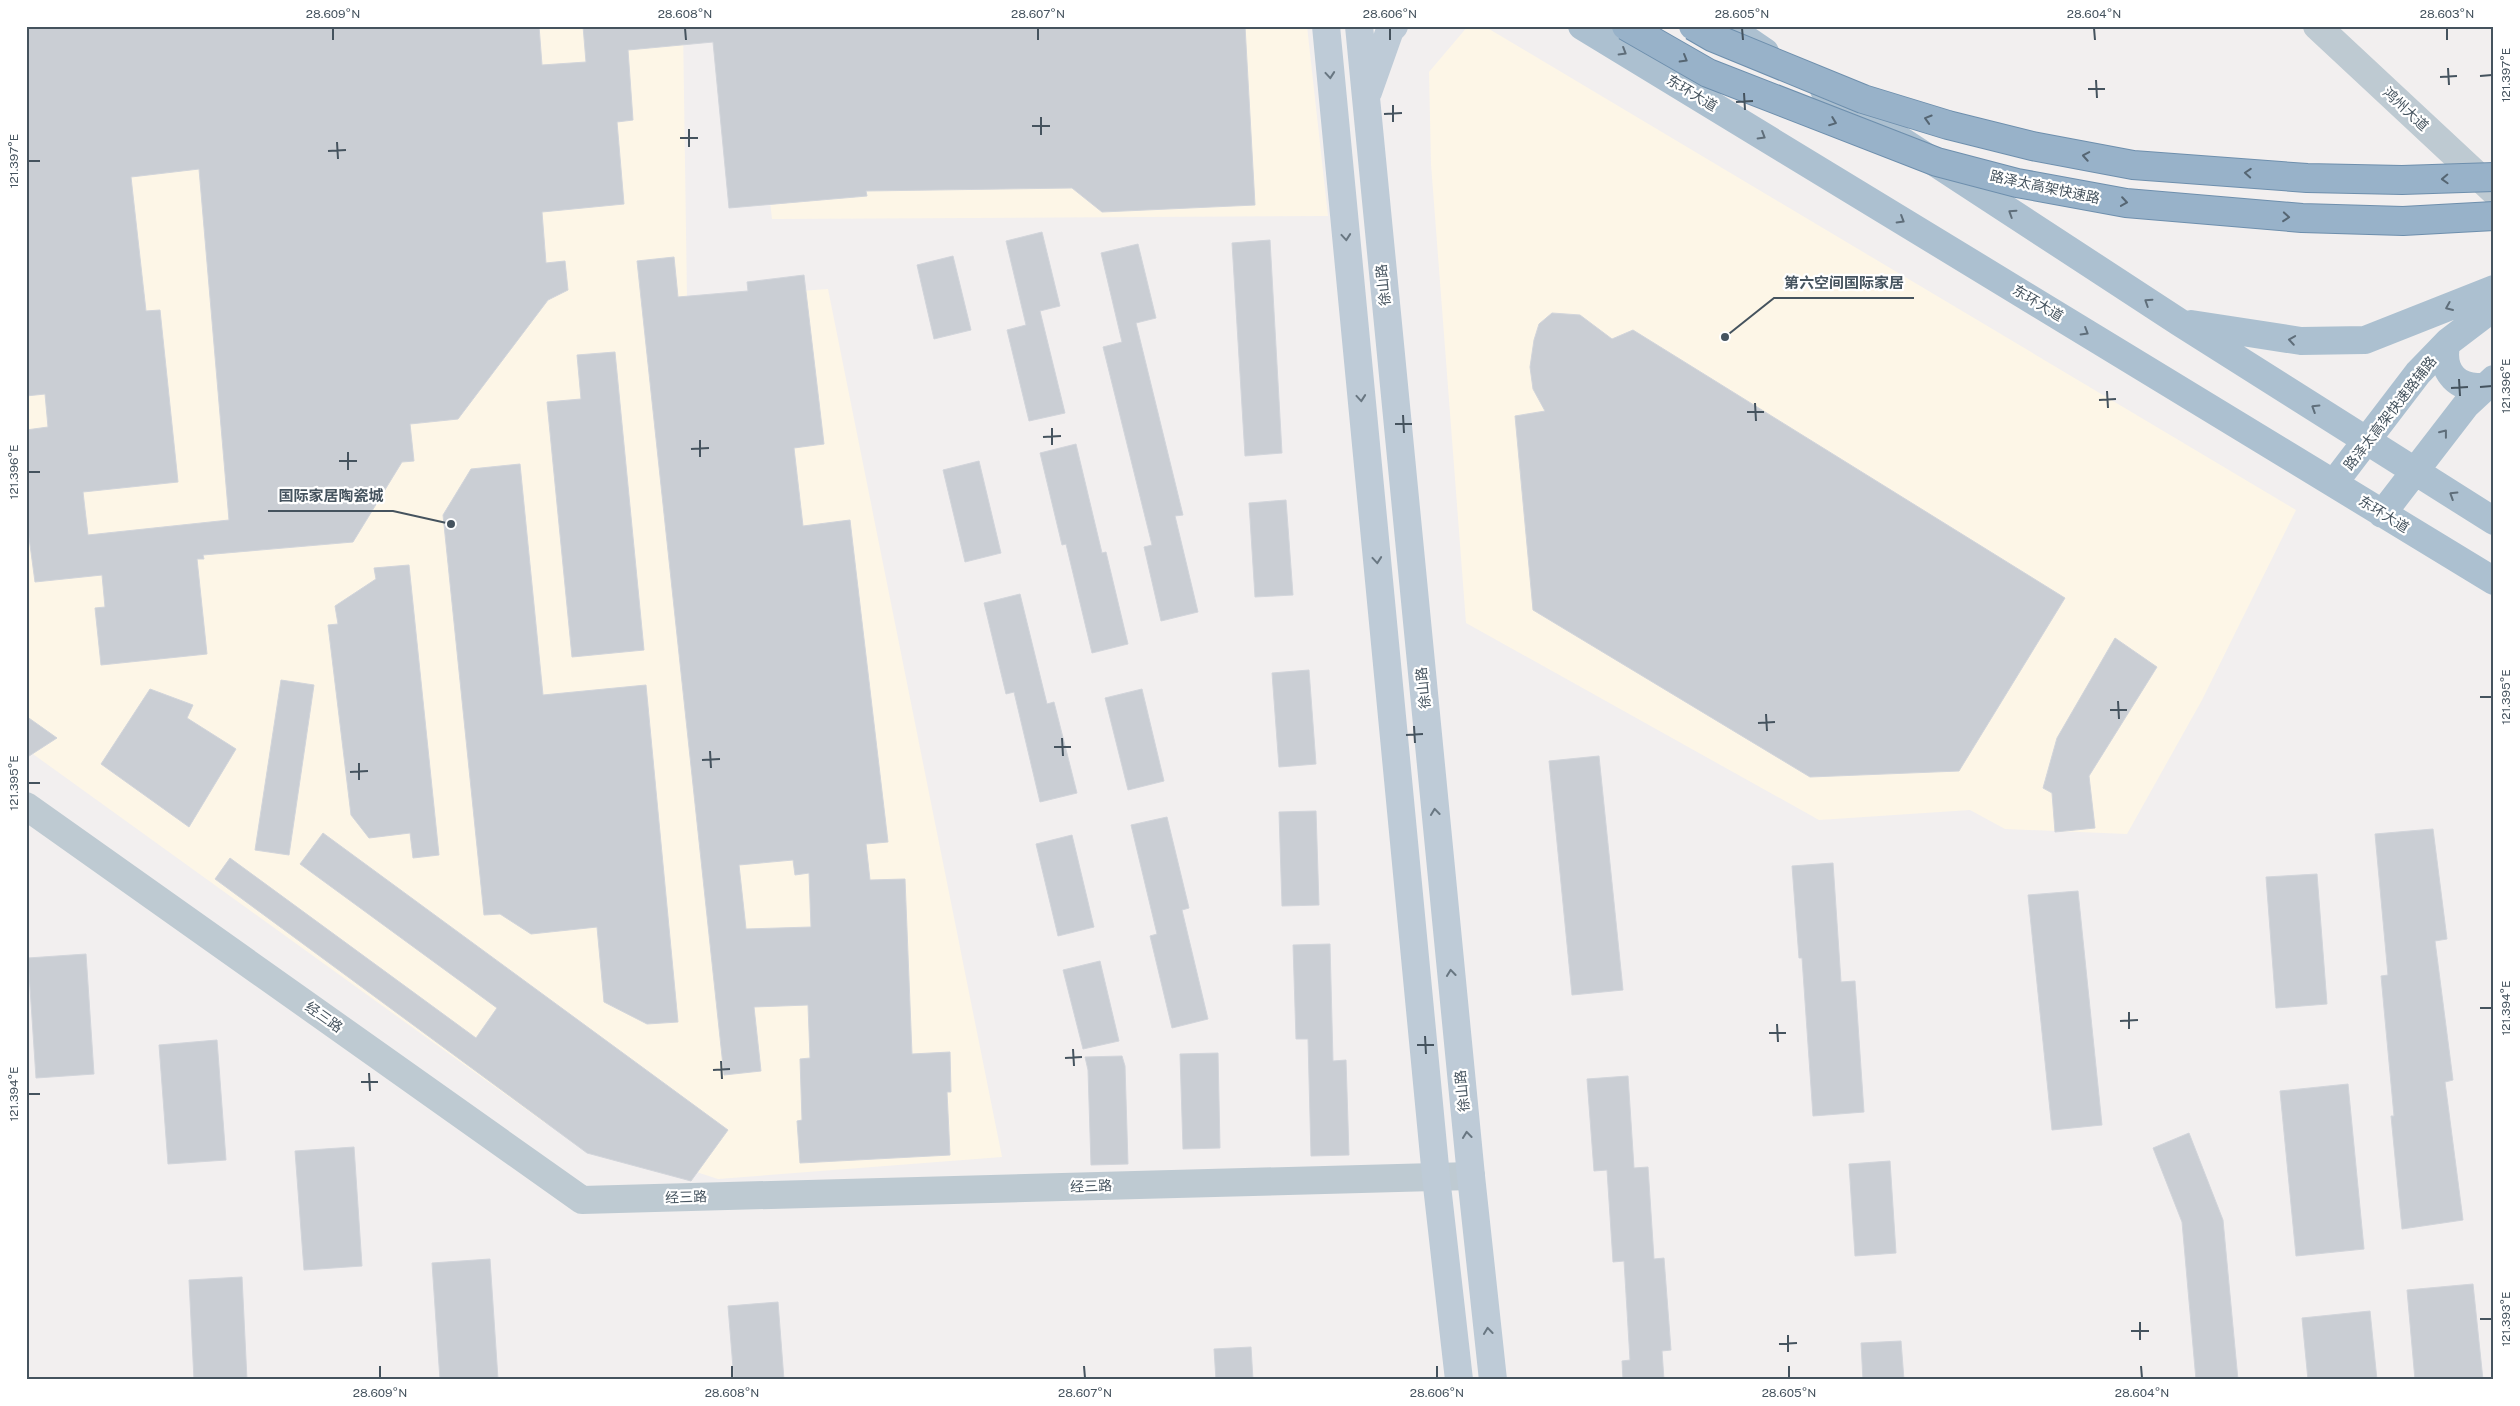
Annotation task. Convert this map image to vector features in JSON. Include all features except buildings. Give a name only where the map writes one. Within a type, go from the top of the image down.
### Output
[{"type":"highway","name":"路泽太高架快速路","points":[[1626,26],[1708,73],[1937,162],[2017,183],[2126,203],[2302,218],[2403,221],[2494,216]]},
{"type":"highway","points":[[1693,26],[1712,38],[1863,99],[1948,125],[2032,146],[2133,164],[2307,178],[2402,180],[2494,177]]},
{"type":"main road","points":[[1326,26],[1436,1177],[1459,1380]]},
{"type":"main road","name":"徐山路","points":[[1359,26],[1471,1176],[1493,1380]]},
{"type":"main road","points":[[1365,102],[1390,30],[1394,26]]},
{"type":"main road","name":"东环大道","points":[[1582,26],[2494,581]]},
{"type":"main road","points":[[1727,26],[2179,322],[2494,521]]},
{"type":"main road","points":[[2179,322],[2301,342],[2365,340],[2494,289]]},
{"type":"main road","name":"路泽太高架快速路辅路","points":[[2334,483],[2418,374],[2446,344],[2494,307]]},
{"type":"main road","points":[[2446,344],[2444,357],[2446,370],[2463,384],[2474,388],[2490,382]]},
{"type":"main road","points":[[2382,514],[2466,405],[2490,382]]},
{"type":"street","name":"鸿州大道","points":[[2317,26],[2494,191]]},
{"type":"street","name":"经三路","points":[[26,806],[582,1200],[1471,1176]]},
{"type":"shaded area","points":[[26,26],[683,26],[687,299],[828,289],[1002,1157],[718,1179],[545,1123],[26,749]]},
{"type":"shaded area","points":[[750,26],[1307,26],[1328,216],[772,219]]},
{"type":"shaded area","points":[[1468,26],[1484,26],[2296,510],[2202,700],[2127,834],[2005,829],[1970,810],[1819,820],[1466,623],[1431,164],[1429,72]]},
{"type":"place","name":"第六空间国际家居","points":[[1725,337]]},
{"type":"place","name":"国际家居陶瓷城","points":[[451,524]]}]
